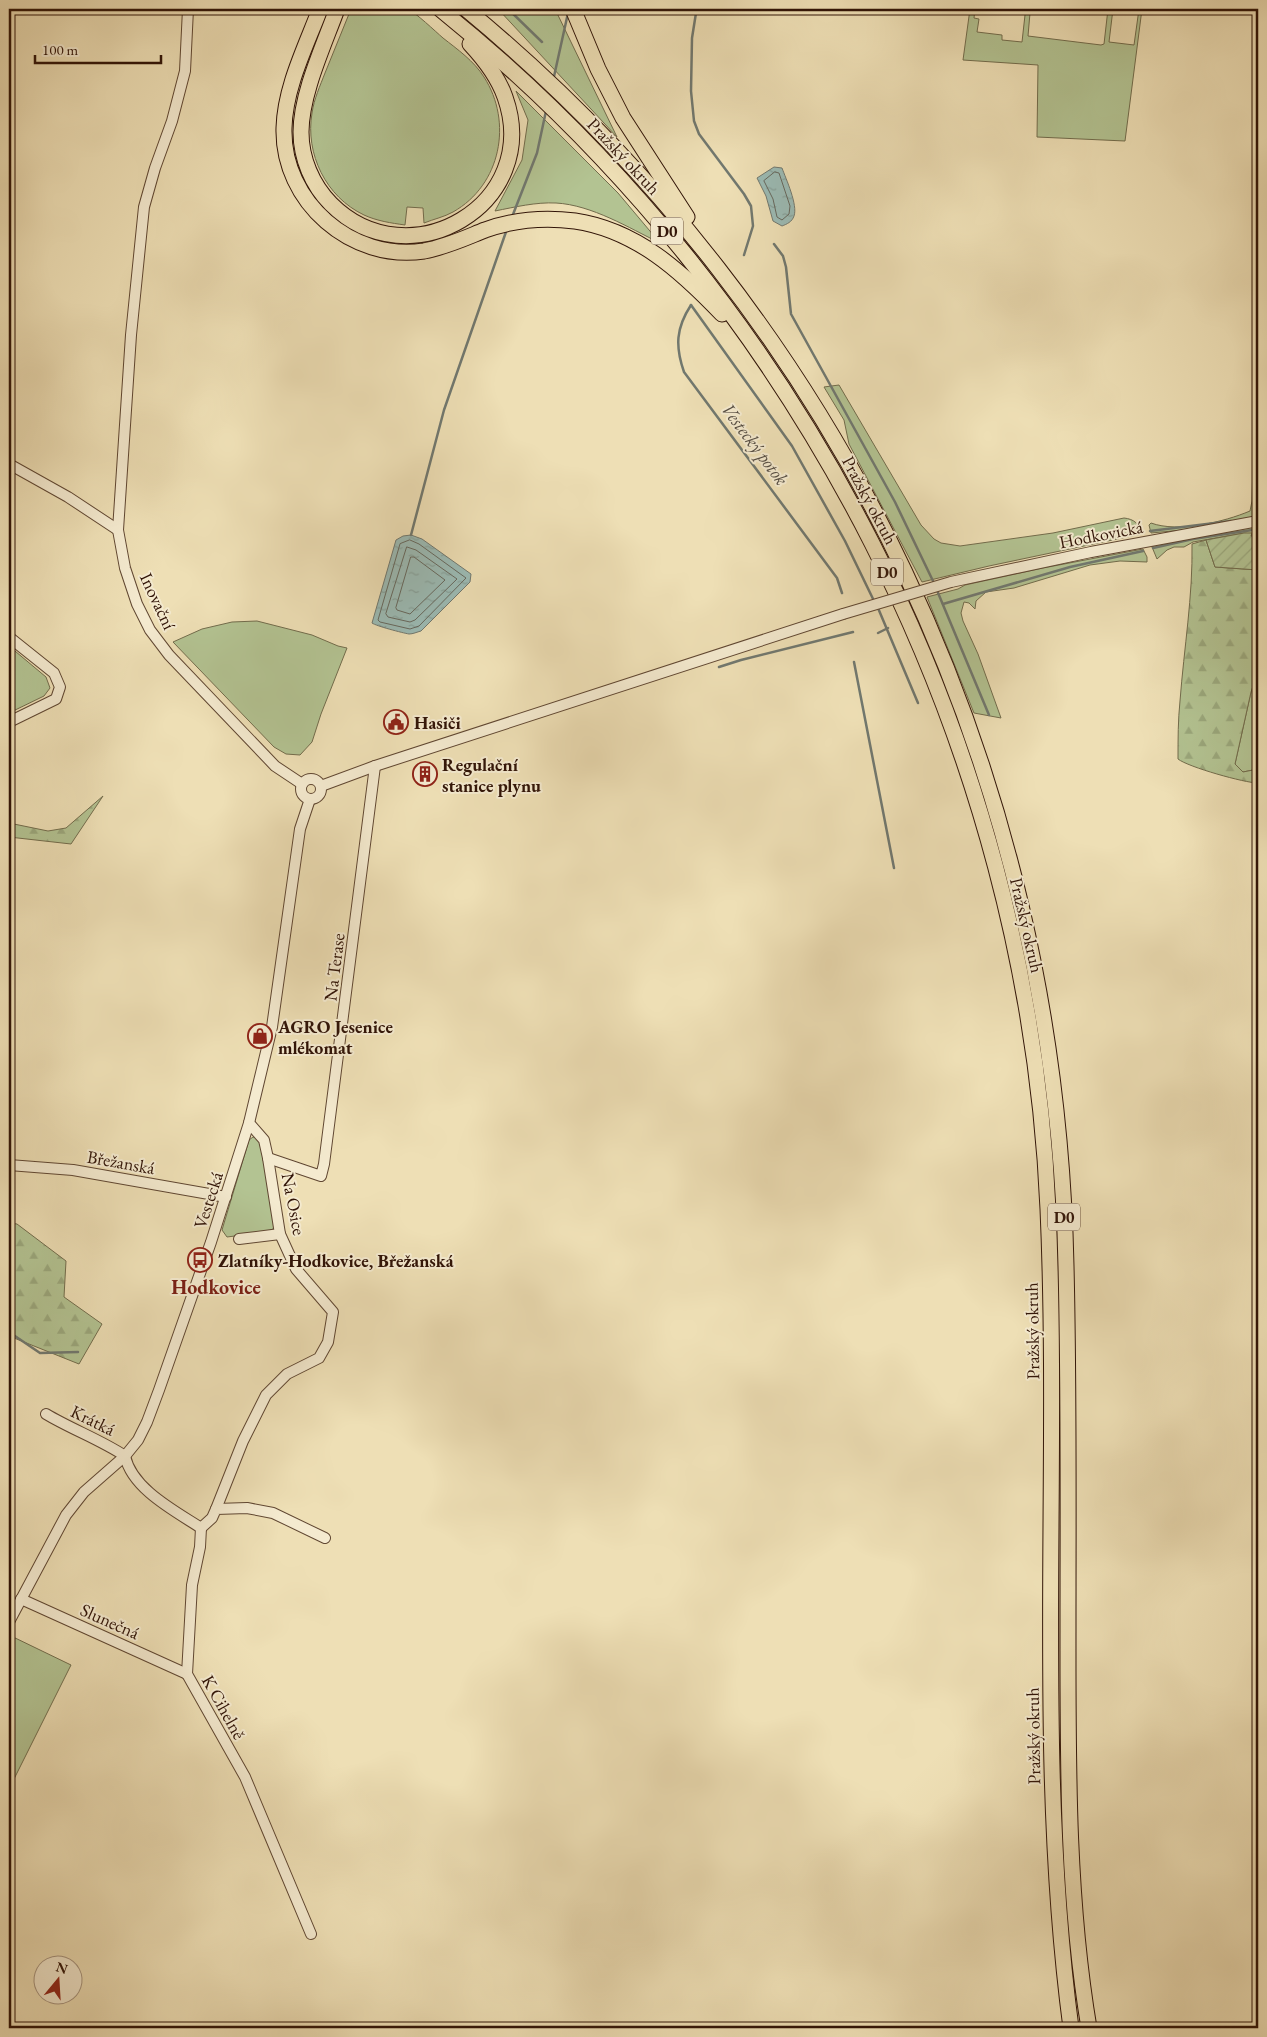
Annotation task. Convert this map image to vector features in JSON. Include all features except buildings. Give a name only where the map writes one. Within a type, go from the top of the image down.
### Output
[{"type":"highway","points":[[320,9],[293,84],[284,128],[286,150],[292,172],[301,192],[314,210],[330,225],[359,242],[380,249],[402,252],[424,251],[444,246],[515,222],[551,220],[581,222],[610,230],[643,246],[669,264],[692,284],[764,359]]},
{"type":"highway","points":[[337,9],[302,111],[301,139],[307,165],[324,197],[345,216],[361,226],[378,232],[414,236],[448,228],[466,218],[480,206],[500,180],[511,150],[511,120],[500,84],[482,58],[439,9]]},
{"type":"highway","name":"Pražský okruh","points":[[439,9],[537,94],[604,160],[681,248],[764,359],[806,425],[880,557],[920,644],[953,731],[981,815],[1014,943],[1033,1049],[1048,1204],[1051,1387],[1053,1837],[1060,1934],[1071,2028]]},
{"type":"highway","name":"Pražský okruh","points":[[466,9],[561,94],[638,173],[722,273],[765,332],[822,418],[876,514],[919,601],[951,677],[997,810],[1030,939],[1055,1091],[1064,1214],[1068,1386],[1070,1846],[1076,1936],[1089,2028]]},
{"type":"highway","points":[[574,10],[598,69],[623,118],[722,273]]},
{"type":"street","name":"Inovační","points":[[188,9],[185,71],[172,121],[155,168],[144,207],[131,335],[118,530],[125,568],[137,604],[150,630],[168,655],[275,766],[302,784]]},
{"type":"street","points":[[9,464],[68,497],[118,530]]},
{"type":"street","name":"Hodkovická","points":[[843,614],[951,582],[1090,552],[1258,521]]},
{"type":"street","name":"Vestecká","points":[[321,786],[375,766],[843,614]]},
{"type":"street","points":[[9,637],[54,673],[60,687],[56,699],[9,722]]},
{"type":"street","name":"Na Terase","points":[[268,1158],[321,1176],[375,766]]},
{"type":"street","name":"Vestecká","points":[[9,1622],[66,1515],[84,1492],[125,1456],[138,1440],[147,1422],[226,1197],[249,1123],[272,1027],[300,829],[310,799],[319,796],[321,786],[318,781],[312,778],[302,784]]},
{"type":"street","points":[[302,784],[302,793],[310,799]]},
{"type":"street","name":"Na Osice","points":[[201,1528],[212,1518],[243,1441],[266,1395],[287,1374],[319,1358],[328,1342],[334,1312],[296,1269],[280,1234],[264,1140],[249,1123]]},
{"type":"street","name":"Břežanská","points":[[9,1165],[73,1170],[226,1197]]},
{"type":"street","points":[[239,1239],[280,1234]]},
{"type":"street","name":"Krátká","points":[[46,1414],[70,1428],[114,1448],[125,1456]]},
{"type":"street","points":[[125,1456],[126,1463],[137,1480],[162,1503],[201,1528]]},
{"type":"street","points":[[216,1509],[247,1508],[273,1513],[325,1538]]},
{"type":"street","name":"K Cihelně","points":[[201,1528],[200,1547],[192,1585],[187,1674],[245,1777],[311,1934]]},
{"type":"street","name":"Slunečná","points":[[21,1599],[187,1674]]},
{"type":"green space","points":[[351,9],[408,9],[480,71],[493,95],[498,113],[500,132],[492,169],[482,186],[469,200],[450,214],[424,223],[423,208],[407,207],[405,225],[374,219],[351,207],[339,197],[321,173],[315,159],[312,144],[313,108],[319,88]]},
{"type":"green space","points":[[498,9],[555,9],[617,137]]},
{"type":"green space","points":[[970,9],[975,9],[974,18],[979,19],[977,32],[1002,35],[1002,40],[1022,42],[1025,15],[1028,12],[1030,13],[1028,36],[1101,45],[1104,44],[1108,9],[1113,9],[1109,42],[1134,45],[1139,9],[1142,9],[1125,141],[1037,137],[1038,65],[963,60]]},
{"type":"green space","points":[[516,91],[618,193],[660,243],[610,218],[570,205],[541,203],[495,211],[522,160],[528,120]]},
{"type":"green space","points":[[1258,358],[1258,518],[1151,533],[1149,525],[1151,523],[1174,527],[1201,525],[1250,511]]},
{"type":"green space","points":[[839,385],[921,525],[934,539],[941,543],[960,546],[1053,533],[1124,518],[1136,523],[1141,534],[922,582],[849,444],[844,420],[824,387]]},
{"type":"green space","points":[[1252,527],[1254,536],[1244,533],[1193,542],[1184,547],[1174,547],[1167,550],[1157,559],[1152,547],[1155,545]]},
{"type":"green space","points":[[1252,533],[1251,536],[1258,536],[1258,570],[1215,567],[1206,540]]},
{"type":"green space","points":[[1206,540],[1215,567],[1258,570],[1258,671],[1251,692],[1235,764],[1243,772],[1258,769],[1258,783],[1217,774],[1178,759],[1179,715],[1190,603],[1192,544]]},
{"type":"green space","points":[[1143,549],[1147,562],[1120,561],[1090,565],[1014,588],[986,592],[976,601],[975,609],[969,603],[964,602],[961,613],[963,621],[978,654],[1001,718],[974,713],[927,597],[958,589],[965,585]]},
{"type":"green space","points":[[257,621],[312,635],[347,648],[312,742],[300,755],[286,754],[274,747],[173,642],[202,629],[232,622]]},
{"type":"green space","points":[[9,646],[46,677],[50,688],[44,696],[9,713]]},
{"type":"green space","points":[[1258,671],[1258,740],[1255,749],[1258,756],[1258,769],[1243,772],[1235,764],[1251,692]]},
{"type":"green space","points":[[103,796],[71,844],[9,837],[9,823],[48,831],[66,828]]},
{"type":"green space","points":[[253,1137],[257,1138],[261,1144],[275,1228],[266,1232],[227,1237],[222,1230],[249,1140]]},
{"type":"green space","points":[[9,1223],[17,1224],[66,1261],[64,1297],[102,1324],[79,1364],[9,1336]]},
{"type":"green space","points":[[9,1635],[71,1665],[9,1789]]},
{"type":"water","points":[[774,167],[782,168],[791,192],[795,211],[793,218],[782,226],[773,221],[766,196],[757,178]]},
{"type":"water","points":[[411,535],[422,539],[471,574],[470,582],[421,631],[409,634],[372,623],[396,540],[403,536]]},
{"type":"waterway","points":[[508,9],[542,42]]},
{"type":"waterway","name":"Vestecký potok","points":[[703,9],[696,13],[692,38],[691,91],[694,121],[699,134],[751,206],[753,226],[744,255]]},
{"type":"waterway","points":[[553,81],[568,13]]},
{"type":"waterway","points":[[512,217],[537,153],[546,111]]},
{"type":"waterway","points":[[411,535],[444,410],[507,229]]},
{"type":"waterway","points":[[774,244],[783,256],[786,267],[791,314],[895,502],[934,583]]},
{"type":"waterway","points":[[691,305],[792,446],[845,541],[875,603]]},
{"type":"waterway","name":"Vestecký potok","points":[[691,305],[682,322],[678,337],[679,354],[684,372],[837,578],[842,593]]},
{"type":"waterway","points":[[1150,531],[1231,521]]},
{"type":"waterway","points":[[1153,548],[1193,539],[1252,530]]},
{"type":"waterway","points":[[943,604],[1070,567],[1143,551]]},
{"type":"waterway","points":[[936,588],[989,715]]},
{"type":"waterway","points":[[878,608],[918,703]]},
{"type":"waterway","points":[[878,633],[888,628]]},
{"type":"waterway","points":[[719,667],[853,632]]},
{"type":"waterway","name":"Vestecký potok","points":[[854,662],[894,868]]},
{"type":"waterway","points":[[9,1332],[40,1353],[78,1352]]},
{"type":"place","name":"Hasiči","points":[[396,722]]},
{"type":"place","name":"Regulační stanice plynu","points":[[425,774]]},
{"type":"place","name":"AGRO Jesenice mlékomat","points":[[260,1036]]},
{"type":"place","name":"Zlatníky-Hodkovice, Břežanská","points":[[200,1260]]},
{"type":"district","name":"Hodkovice","points":[[216,1287]]}]
